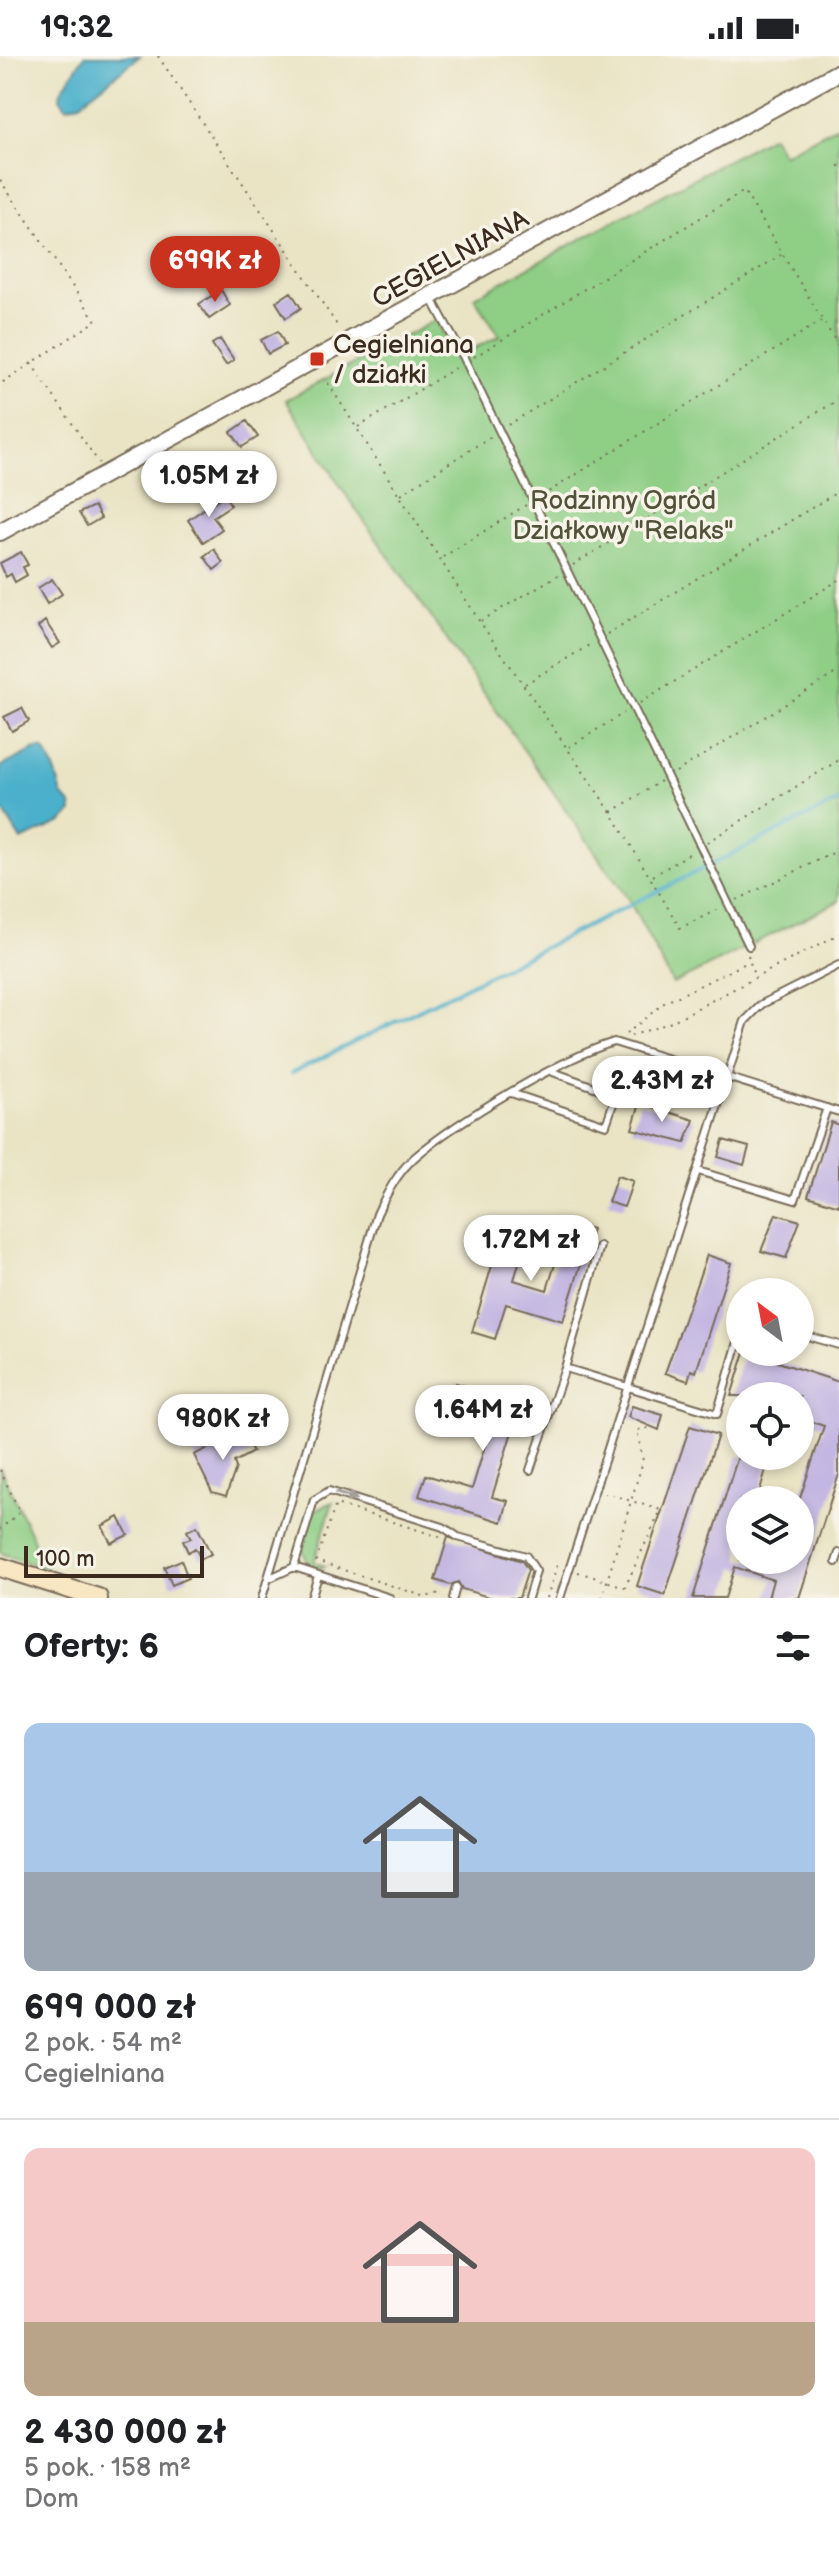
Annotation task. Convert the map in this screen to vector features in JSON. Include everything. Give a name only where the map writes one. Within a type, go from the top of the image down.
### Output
[{"type":"main road","points":[[0,1567],[98,1598]]},
{"type":"street","name":"CEGIELNIANA","points":[[0,532],[839,72]]},
{"type":"lane","points":[[430,296],[749,946]]},
{"type":"lane","points":[[560,1598],[592,1490],[742,1029],[752,1011],[839,965]]},
{"type":"lane","points":[[262,1598],[377,1214],[392,1183],[415,1158],[511,1093],[592,1049],[614,1042],[839,1112]]},
{"type":"lane","points":[[511,1093],[606,1125],[616,1095],[553,1072]]},
{"type":"lane","points":[[698,1171],[795,1200],[827,1108]]},
{"type":"lane","points":[[530,1470],[565,1368],[600,1246]]},
{"type":"lane","points":[[814,1338],[839,1345]]},
{"type":"lane","points":[[565,1368],[717,1414],[731,1366]]},
{"type":"lane","points":[[294,1567],[314,1500],[329,1491],[443,1527],[471,1542],[476,1540],[530,1558],[536,1575],[528,1598]]},
{"type":"lane","points":[[836,1562],[839,1553]]},
{"type":"lane","points":[[268,1579],[294,1567],[390,1598]]},
{"type":"lane","points":[[311,1598],[318,1576]]},
{"type":"path","points":[[158,56],[348,342]]},
{"type":"path","points":[[0,180],[96,321],[0,384]]},
{"type":"path","points":[[357,427],[744,191],[839,347]]},
{"type":"path","points":[[399,495],[781,255]]},
{"type":"path","points":[[442,558],[822,320]]},
{"type":"path","points":[[31,363],[107,474]]},
{"type":"path","points":[[328,383],[480,622],[611,812],[680,928],[839,850]]},
{"type":"path","points":[[480,622],[839,399]]},
{"type":"path","points":[[524,685],[839,491]]},
{"type":"path","points":[[568,748],[839,580]]},
{"type":"path","points":[[611,812],[839,671]]},
{"type":"path","points":[[652,877],[839,760]]},
{"type":"path","points":[[614,1042],[669,1023],[839,934]]},
{"type":"path","points":[[749,946],[748,962],[754,978]]},
{"type":"path","points":[[614,1042],[664,1003],[748,962]]},
{"type":"path","points":[[603,1598],[643,1461],[637,1430],[653,1427]]},
{"type":"path","points":[[0,1470],[20,1512],[0,1529]]},
{"type":"path","points":[[547,1598],[557,1565],[625,1587],[661,1510],[592,1490]]},
{"type":"path","points":[[441,1538],[336,1504],[316,1561],[426,1598],[443,1592],[454,1593]]},
{"type":"path","points":[[443,1592],[445,1586]]},
{"type":"green space","name":"Rodzinny Ogród Działkowy \"Relaks\"","points":[[839,125],[839,901],[673,984],[630,902],[350,501],[286,400],[436,320],[456,357],[500,336],[474,297],[772,136],[783,155]]},
{"type":"green space","points":[[0,1468],[47,1569],[0,1553]]},
{"type":"green space","points":[[333,1502],[314,1562],[325,1566],[318,1569],[308,1563],[302,1549],[315,1510]]},
{"type":"water","points":[[84,56],[140,56],[80,103],[66,107],[60,98],[61,91]]},
{"type":"water","points":[[36,749],[43,749],[50,761],[62,795],[71,804],[72,812],[62,822],[21,840],[0,806],[0,767]]},
{"type":"building","points":[[221,290],[230,305],[209,319],[199,304]]},
{"type":"building","points":[[291,292],[301,308],[286,318],[276,302]]},
{"type":"building","points":[[278,331],[285,345],[268,354],[261,340]]},
{"type":"building","points":[[220,339],[234,360],[226,365],[212,344]]},
{"type":"building","points":[[247,421],[258,437],[242,447],[231,432]]},
{"type":"building","points":[[226,455],[239,474],[221,487],[223,491],[215,497],[206,484],[220,473],[214,464]]},
{"type":"building","points":[[224,495],[231,505],[213,517],[222,529],[203,542],[188,520]]},
{"type":"building","points":[[94,506],[101,518],[87,526],[79,513]]},
{"type":"building","points":[[214,549],[223,563],[214,570],[204,556]]},
{"type":"building","points":[[21,552],[28,565],[23,567],[27,575],[15,582],[11,574],[6,577],[0,563]]},
{"type":"building","points":[[52,579],[62,594],[47,604],[38,588]]},
{"type":"building","points":[[45,621],[60,643],[52,648],[38,627]]},
{"type":"building","points":[[22,708],[29,721],[12,731],[4,717]]},
{"type":"building","points":[[640,1103],[694,1120],[685,1143],[632,1129]]},
{"type":"building","points":[[831,1122],[839,1125],[839,1206],[808,1196]]},
{"type":"building","points":[[723,1140],[749,1147],[744,1165],[718,1157]]},
{"type":"building","points":[[617,1176],[633,1181],[624,1207],[608,1202]]},
{"type":"building","points":[[776,1214],[800,1221],[786,1258],[761,1251]]},
{"type":"building","points":[[568,1222],[592,1229],[563,1321],[506,1304],[495,1339],[472,1332],[500,1239],[524,1246],[514,1280],[547,1290]]},
{"type":"building","points":[[707,1255],[731,1263],[696,1372],[691,1370],[688,1381],[665,1373]]},
{"type":"building","points":[[741,1366],[790,1366],[839,1382],[839,1474],[814,1552],[814,1486],[804,1486],[809,1470],[814,1470],[814,1456],[824,1426],[814,1423],[814,1382],[735,1382]]},
{"type":"building","points":[[456,1383],[539,1408],[532,1430],[514,1425],[492,1497],[508,1501],[502,1522],[419,1496],[426,1475],[472,1489],[493,1419],[449,1405]]},
{"type":"building","points":[[632,1406],[663,1415],[659,1430],[628,1417]]},
{"type":"building","points":[[690,1426],[718,1435],[665,1595],[637,1586]]},
{"type":"building","points":[[243,1431],[253,1452],[234,1462],[236,1468],[226,1496],[212,1492],[194,1455]]},
{"type":"building","points":[[734,1470],[766,1470],[761,1486],[728,1486]]},
{"type":"building","points":[[726,1494],[726,1574],[733,1574],[725,1598],[693,1598]]},
{"type":"building","points":[[119,1517],[128,1535],[111,1543],[102,1526]]},
{"type":"building","points":[[197,1526],[211,1554],[201,1559],[195,1548],[188,1552],[183,1541],[191,1538],[187,1531]]},
{"type":"building","points":[[448,1537],[522,1561],[528,1570],[519,1598],[492,1598],[462,1589],[458,1582],[450,1585],[435,1580]]},
{"type":"building","points":[[181,1560],[188,1578],[172,1585],[164,1567]]},
{"type":"building","points":[[755,1574],[807,1574],[799,1598],[768,1598],[773,1580]]},
{"type":"waterway","points":[[292,1073],[839,801]]},
{"type":"place","name":"Cegielniana / działki","points":[[317,359]]}]
